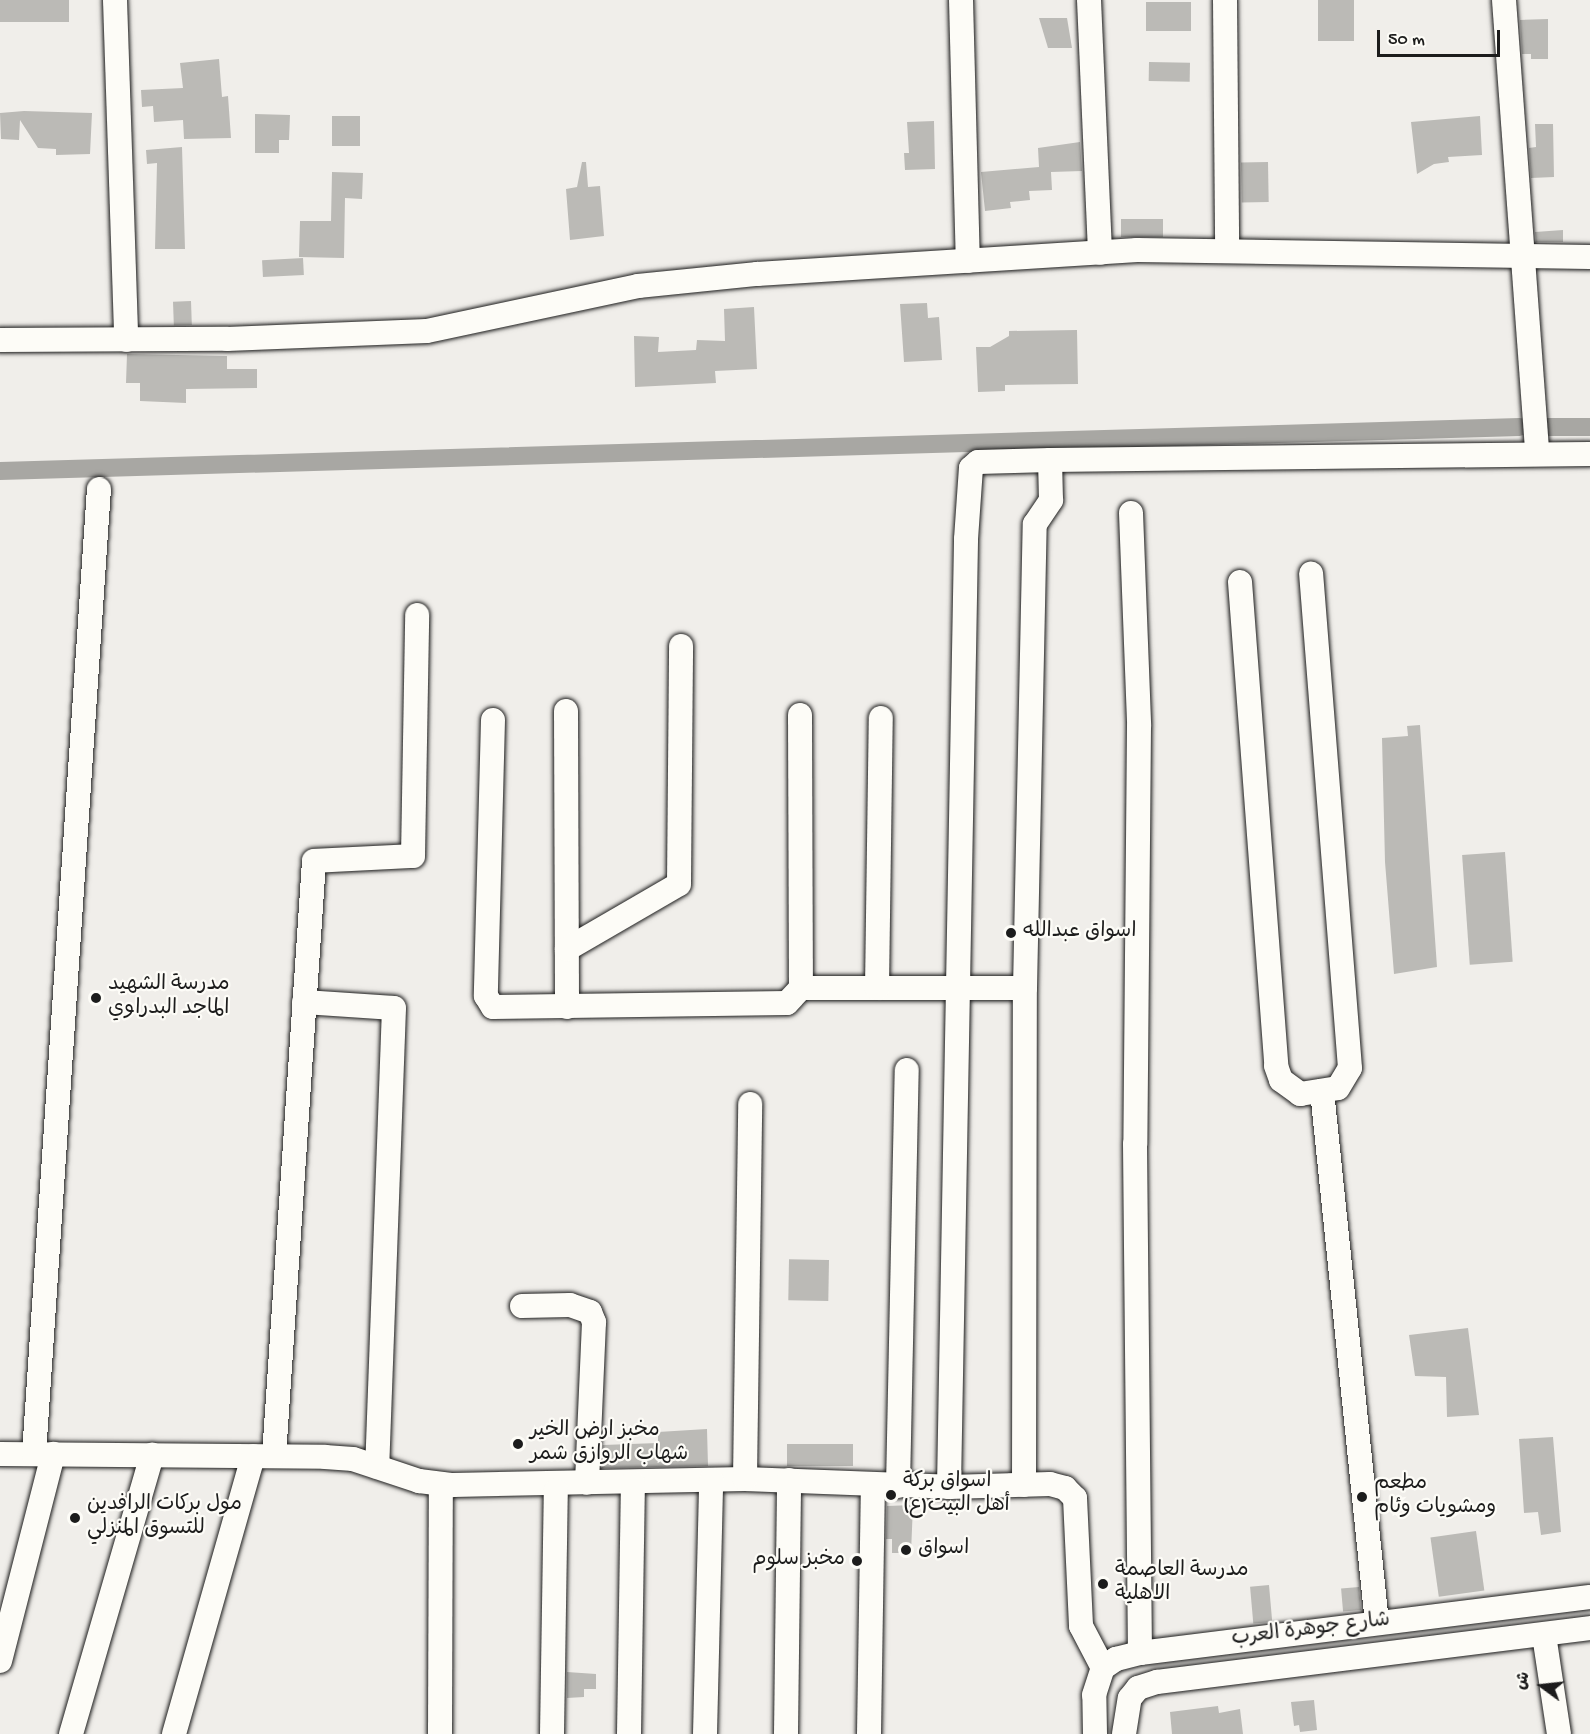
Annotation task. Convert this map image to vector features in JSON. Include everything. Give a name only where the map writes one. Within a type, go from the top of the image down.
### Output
[{"type":"street","points":[[115,0],[126,340]]},
{"type":"street","points":[[961,0],[968,261]]},
{"type":"street","points":[[1089,0],[1100,253]]},
{"type":"street","points":[[1224,0],[1227,251]]},
{"type":"street","points":[[1504,0],[1520,255],[1537,454]]},
{"type":"street","points":[[0,340],[126,340],[427,331],[638,286],[758,274],[1100,253],[1227,251],[1590,257]]},
{"type":"street","points":[[949,1487],[968,478],[978,462],[1590,454]]},
{"type":"street","points":[[1024,1485],[1025,988],[1035,524],[1051,500],[1050,460]]},
{"type":"street","points":[[0,1661],[44,1454],[99,489]]},
{"type":"street","points":[[1131,513],[1139,726],[1135,1155],[1140,1653]]},
{"type":"street","points":[[1240,582],[1276,1065],[1289,1089],[1300,1094],[1338,1088],[1346,1080],[1350,1050],[1311,574]]},
{"type":"street","points":[[174,1734],[263,1456],[304,1002],[314,861],[413,856],[417,615]]},
{"type":"street","points":[[567,949],[679,884],[681,646]]},
{"type":"street","points":[[566,711],[567,1007]]},
{"type":"street","points":[[494,720],[486,996],[493,1007],[501,1009],[787,1003],[801,988],[800,715]]},
{"type":"street","points":[[877,987],[881,718]]},
{"type":"street","points":[[801,988],[1025,988]]},
{"type":"street","points":[[304,1002],[394,1008],[377,1467]]},
{"type":"street","points":[[898,1486],[907,1070]]},
{"type":"street","points":[[1322,1091],[1377,1623]]},
{"type":"street","points":[[745,1479],[750,1104]]},
{"type":"street","points":[[522,1306],[570,1305],[590,1312],[594,1322],[587,1483]]},
{"type":"street","points":[[0,1454],[263,1456],[353,1460],[441,1484],[633,1483],[745,1479],[898,1486],[1024,1485],[1065,1488],[1075,1498],[1081,1626],[1103,1668],[1094,1695],[1095,1734]]},
{"type":"street","points":[[71,1734],[152,1455]]},
{"type":"street","points":[[705,1734],[711,1480]]},
{"type":"street","points":[[786,1734],[789,1480]]},
{"type":"street","points":[[629,1734],[633,1483]]},
{"type":"street","points":[[440,1734],[441,1484]]},
{"type":"street","points":[[869,1734],[873,1485]]},
{"type":"street","points":[[552,1734],[556,1491]]},
{"type":"street","name":"شارع جوهرة العرب","points":[[1103,1668],[1116,1659],[1140,1653],[1590,1597]]},
{"type":"street","name":"شارع جوهرة العرب","points":[[1124,1734],[1130,1698],[1138,1688],[1157,1682],[1590,1628]]},
{"type":"street","points":[[1544,1635],[1559,1734]]},
{"type":"building","points":[[0,0],[69,0],[69,22],[0,22]]},
{"type":"building","points":[[1318,0],[1354,0],[1354,41],[1318,41]]},
{"type":"building","points":[[1146,2],[1191,2],[1191,31],[1146,31]]},
{"type":"building","points":[[1039,18],[1067,18],[1072,48],[1048,48]]},
{"type":"building","points":[[1548,19],[1548,59],[1531,59],[1531,54],[1522,54],[1520,20]]},
{"type":"building","points":[[219,59],[222,97],[228,96],[231,138],[184,139],[183,120],[154,122],[153,106],[142,107],[141,90],[183,88],[180,63]]},
{"type":"building","points":[[1149,62],[1190,63],[1190,82],[1149,81]]},
{"type":"building","points":[[24,111],[92,113],[90,154],[56,155],[56,149],[38,148],[20,120],[19,140],[1,139],[0,113]]},
{"type":"building","points":[[255,114],[290,115],[289,140],[279,140],[279,153],[255,153]]},
{"type":"building","points":[[332,116],[360,116],[360,146],[332,146]]},
{"type":"building","points":[[1480,116],[1482,155],[1448,157],[1449,162],[1434,164],[1417,174],[1411,122]]},
{"type":"building","points":[[934,121],[935,169],[905,170],[904,153],[909,153],[907,122]]},
{"type":"building","points":[[1535,124],[1553,124],[1554,177],[1531,178],[1529,148],[1536,147]]},
{"type":"building","points":[[1080,142],[1082,171],[1051,172],[1052,190],[1029,191],[1030,200],[1010,202],[1011,208],[985,211],[981,172],[1039,167],[1038,148]]},
{"type":"building","points":[[182,147],[185,249],[155,249],[157,163],[147,164],[146,150]]},
{"type":"building","points":[[582,162],[586,162],[588,187],[600,186],[604,236],[570,240],[566,189],[577,187]]},
{"type":"building","points":[[1241,162],[1268,162],[1269,202],[1242,202]]},
{"type":"building","points":[[332,172],[363,173],[362,199],[345,198],[344,258],[299,257],[300,221],[331,221]]},
{"type":"building","points":[[1121,219],[1163,219],[1163,237],[1121,237]]},
{"type":"building","points":[[1563,230],[1563,242],[1536,242],[1535,232]]},
{"type":"building","points":[[303,258],[304,275],[263,277],[262,260]]},
{"type":"building","points":[[191,301],[192,325],[174,326],[173,302]]},
{"type":"building","points":[[927,303],[928,318],[939,317],[942,360],[904,362],[900,304]]},
{"type":"building","points":[[754,307],[757,369],[715,371],[716,383],[635,387],[634,336],[659,337],[658,352],[696,350],[697,340],[725,341],[724,309]]},
{"type":"building","points":[[1077,330],[1078,384],[1005,385],[1005,391],[978,392],[976,347],[990,347],[1009,336],[1009,331]]},
{"type":"building","points":[[127,354],[227,356],[227,369],[257,369],[257,388],[186,389],[186,403],[140,401],[140,383],[126,383]]},
{"type":"building","points":[[1420,725],[1437,967],[1394,974],[1385,862],[1382,738],[1408,736],[1407,726]]},
{"type":"building","points":[[1505,852],[1513,962],[1470,965],[1462,855]]},
{"type":"building","points":[[789,1259],[829,1260],[828,1301],[788,1300]]},
{"type":"building","points":[[1468,1328],[1479,1415],[1447,1417],[1446,1377],[1415,1376],[1409,1335]]},
{"type":"building","points":[[707,1429],[708,1466],[602,1468],[603,1445],[658,1443],[658,1432]]},
{"type":"building","points":[[1553,1437],[1561,1532],[1541,1535],[1538,1512],[1524,1513],[1519,1439]]},
{"type":"building","points":[[787,1444],[853,1444],[853,1466],[787,1466]]},
{"type":"building","points":[[913,1505],[911,1553],[892,1553],[892,1539],[886,1539],[887,1506]]},
{"type":"building","points":[[1476,1531],[1484,1590],[1439,1597],[1430,1537]]},
{"type":"building","points":[[1269,1585],[1272,1622],[1253,1624],[1250,1587]]},
{"type":"building","points":[[1359,1587],[1361,1610],[1343,1611],[1341,1589]]},
{"type":"building","points":[[567,1672],[596,1674],[596,1689],[584,1689],[584,1697],[567,1698]]},
{"type":"building","points":[[1314,1700],[1317,1730],[1300,1732],[1299,1725],[1294,1726],[1291,1702]]},
{"type":"building","points":[[1218,1706],[1219,1713],[1240,1709],[1243,1734],[1172,1734],[1170,1712]]},
{"type":"waterway","points":[[0,471],[1519,427]]},
{"type":"waterway","points":[[1546,427],[1590,427]]},
{"type":"place","name":"اسواق عبدالله","points":[[1011,933]]},
{"type":"place","name":"مدرسة الشهيد الماجد البدراوي","points":[[96,998]]},
{"type":"place","name":"مخبز ارض الخير شهاب الروازق شمر","points":[[518,1444]]},
{"type":"place","name":"اسواق بركة أهل البيت(ع)","points":[[891,1495]]},
{"type":"place","name":"مطعم ومشويات وئام","points":[[1362,1497]]},
{"type":"place","name":"مول بركات الرافدين للتسوق المنزلي","points":[[75,1518]]},
{"type":"place","name":"اسواق","points":[[906,1550]]},
{"type":"place","name":"مخبز سلوم","points":[[857,1561]]},
{"type":"place","name":"مدرسة العاصمة الاهلية","points":[[1103,1584]]}]
